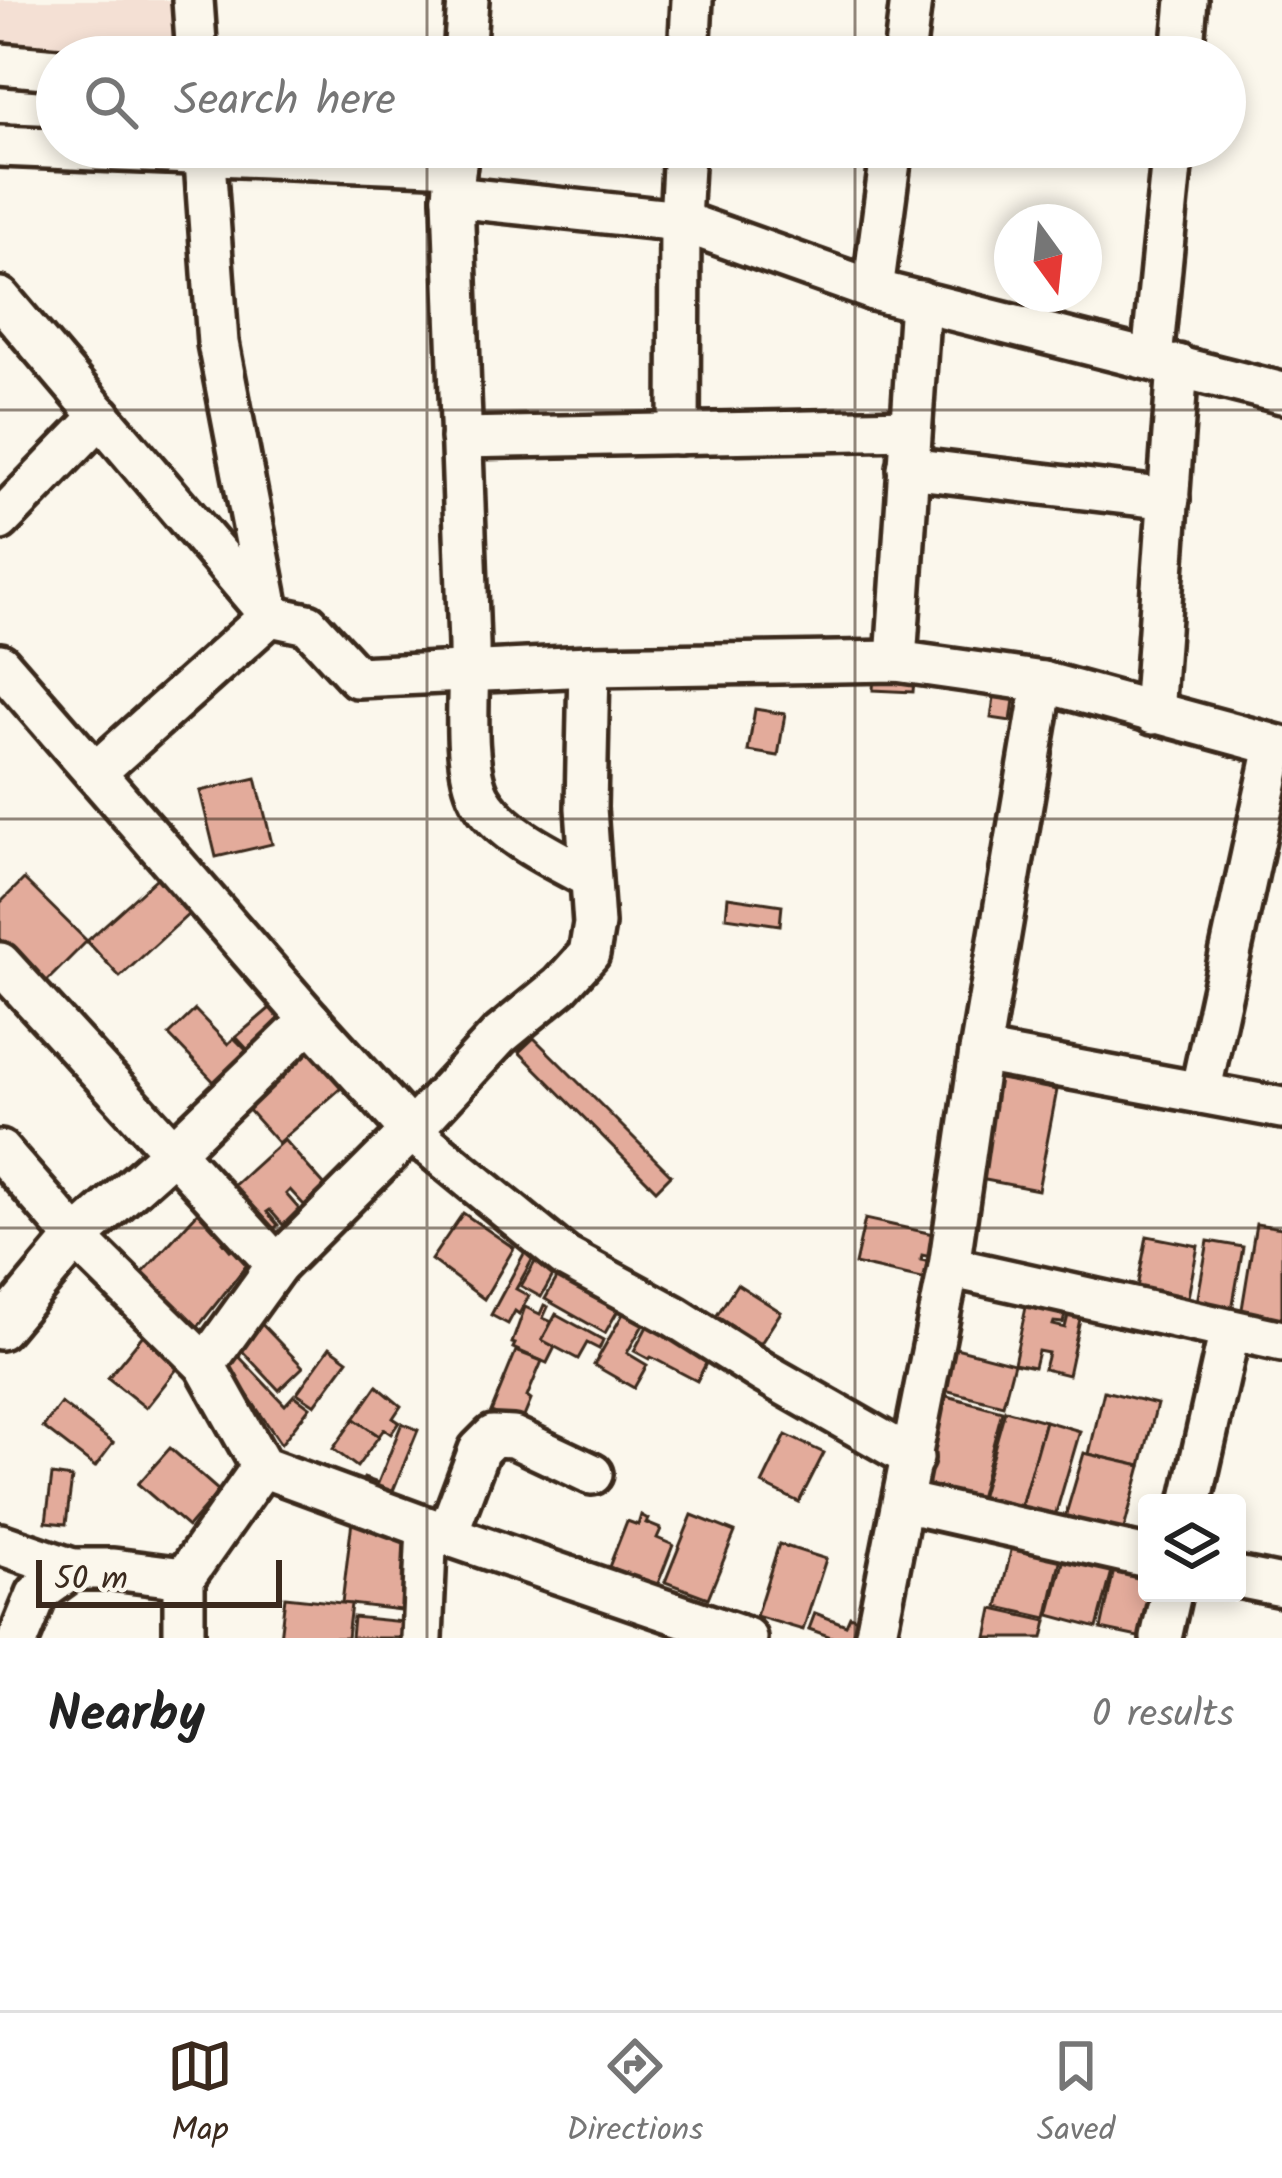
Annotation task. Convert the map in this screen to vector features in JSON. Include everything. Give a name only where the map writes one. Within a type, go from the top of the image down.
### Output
[{"type":"street","points":[[193,0],[196,36]]},
{"type":"street","points":[[465,36],[468,0]]},
{"type":"street","points":[[690,36],[692,0]]},
{"type":"street","points":[[907,36],[911,0]]},
{"type":"street","points":[[1184,36],[1187,0]]},
{"type":"street","points":[[0,64],[36,67]]},
{"type":"street","points":[[0,146],[36,147]]},
{"type":"street","points":[[205,168],[218,343],[270,616]]},
{"type":"street","points":[[679,434],[683,168]]},
{"type":"street","points":[[873,290],[889,168]]},
{"type":"street","points":[[1153,714],[1169,499],[1165,362],[1172,168]]},
{"type":"street","points":[[590,878],[534,849],[482,802],[470,772],[455,170],[680,221],[873,290],[1282,393]]},
{"type":"street","points":[[0,298],[270,616],[308,624],[357,676],[896,661],[1043,682],[1278,747],[1200,1093]]},
{"type":"street","points":[[896,661],[920,301]]},
{"type":"street","points":[[0,520],[101,416]]},
{"type":"street","points":[[461,438],[679,434],[909,448],[1169,499]]},
{"type":"street","points":[[95,773],[270,616]]},
{"type":"street","points":[[0,664],[411,1131],[565,1257],[913,1458]]},
{"type":"street","points":[[205,1365],[277,1265],[499,1036],[560,986],[589,954],[594,924],[586,808],[589,666]]},
{"type":"street","points":[[875,1638],[949,1267],[1043,682]]},
{"type":"street","points":[[0,963],[277,1265]]},
{"type":"street","points":[[0,1329],[76,1238],[310,1020]]},
{"type":"street","points":[[980,1052],[1282,1108]]},
{"type":"street","points":[[0,1151],[76,1238],[205,1365],[262,1467],[687,1629],[746,1638]]},
{"type":"street","points":[[949,1267],[1282,1341]]},
{"type":"street","points":[[1193,1494],[1230,1330]]},
{"type":"street","points":[[422,1638],[437,1531],[479,1450],[493,1436],[513,1437],[592,1474]]},
{"type":"street","points":[[184,1638],[184,1578],[262,1467]]},
{"type":"street","points":[[903,1502],[1138,1555]]},
{"type":"street","points":[[0,1544],[72,1569],[184,1578]]},
{"type":"street","points":[[19,1638],[37,1594],[72,1569]]},
{"type":"street","points":[[1246,1579],[1282,1586]]},
{"type":"street","points":[[1161,1638],[1169,1602]]},
{"type":"shaded area","points":[[0,0],[172,0],[174,36],[36,36],[36,52],[0,47]]},
{"type":"building","points":[[874,676],[914,679],[913,692],[873,690]]},
{"type":"building","points":[[995,690],[1015,693],[1011,721],[991,718]]},
{"type":"building","points":[[755,709],[785,714],[778,756],[748,751]]},
{"type":"building","points":[[256,778],[272,844],[216,857],[200,791]]},
{"type":"building","points":[[157,878],[190,913],[120,977],[87,941]]},
{"type":"building","points":[[24,879],[87,941],[40,988],[0,948],[0,903]]},
{"type":"building","points":[[728,897],[782,905],[780,925],[726,917]]},
{"type":"building","points":[[276,1003],[288,1018],[249,1051],[236,1037]]},
{"type":"building","points":[[195,1010],[228,1044],[234,1038],[249,1053],[216,1084],[169,1035]]},
{"type":"building","points":[[310,1038],[348,1082],[278,1143],[239,1099]]},
{"type":"building","points":[[534,1038],[671,1175],[656,1190],[519,1052]]},
{"type":"building","points":[[995,1078],[1057,1090],[1038,1190],[975,1178]]},
{"type":"building","points":[[284,1140],[325,1186],[304,1205],[290,1190],[286,1194],[299,1209],[283,1225],[267,1212],[278,1225],[268,1234],[229,1190]]},
{"type":"building","points":[[209,1200],[237,1230],[223,1242],[230,1250],[244,1237],[257,1252],[197,1328],[140,1276]]},
{"type":"building","points":[[463,1213],[514,1248],[484,1299],[431,1260]]},
{"type":"building","points":[[865,1219],[942,1236],[940,1259],[922,1255],[921,1260],[935,1263],[931,1281],[855,1264]]},
{"type":"building","points":[[1256,1224],[1282,1228],[1282,1321],[1241,1315]]},
{"type":"building","points":[[1147,1236],[1198,1246],[1187,1302],[1136,1293]]},
{"type":"building","points":[[1208,1241],[1243,1247],[1231,1315],[1196,1308]]},
{"type":"building","points":[[527,1248],[536,1253],[516,1289],[529,1296],[508,1324],[491,1315]]},
{"type":"building","points":[[542,1250],[561,1261],[541,1297],[521,1286]]},
{"type":"building","points":[[565,1264],[625,1298],[605,1333],[545,1299]]},
{"type":"building","points":[[737,1284],[781,1312],[754,1354],[710,1326]]},
{"type":"building","points":[[1029,1293],[1069,1297],[1063,1323],[1053,1325],[1065,1328],[1071,1303],[1083,1305],[1068,1375],[1044,1369],[1048,1353],[1038,1351],[1034,1367],[1014,1363]]},
{"type":"building","points":[[544,1305],[548,1307],[543,1318],[552,1322],[542,1340],[555,1347],[547,1363],[513,1348],[512,1343],[525,1307],[540,1314]]},
{"type":"building","points":[[628,1305],[648,1316],[627,1353],[647,1365],[634,1388],[594,1365]]},
{"type":"building","points":[[556,1314],[603,1340],[599,1349],[587,1343],[578,1359],[542,1340]]},
{"type":"building","points":[[653,1315],[715,1346],[697,1381],[634,1351]]},
{"type":"building","points":[[254,1316],[303,1367],[279,1390],[231,1339]]},
{"type":"building","points":[[143,1335],[180,1365],[146,1408],[108,1378]]},
{"type":"building","points":[[948,1346],[1014,1363],[1003,1405],[937,1388]]},
{"type":"building","points":[[330,1347],[348,1360],[315,1405],[297,1393]]},
{"type":"building","points":[[233,1350],[285,1405],[294,1395],[310,1407],[281,1444],[225,1362]]},
{"type":"building","points":[[516,1351],[542,1361],[521,1424],[491,1412]]},
{"type":"building","points":[[377,1386],[401,1406],[391,1434],[384,1429],[379,1436],[354,1419]]},
{"type":"building","points":[[1104,1391],[1157,1404],[1141,1466],[1089,1454]]},
{"type":"building","points":[[936,1393],[1002,1411],[977,1506],[916,1490]]},
{"type":"building","points":[[61,1403],[113,1443],[95,1467],[43,1427]]},
{"type":"building","points":[[1005,1410],[1045,1421],[1019,1513],[979,1502]]},
{"type":"building","points":[[354,1419],[379,1436],[357,1467],[333,1449]]},
{"type":"building","points":[[1045,1421],[1080,1431],[1053,1523],[1019,1513]]},
{"type":"building","points":[[402,1423],[418,1430],[390,1498],[360,1486],[364,1478],[378,1483]]},
{"type":"building","points":[[786,1435],[824,1453],[799,1502],[762,1484]]},
{"type":"building","points":[[170,1448],[219,1491],[188,1527],[138,1484]]},
{"type":"building","points":[[1084,1453],[1141,1466],[1121,1540],[1063,1524]]},
{"type":"building","points":[[52,1475],[72,1478],[66,1524],[46,1522]]},
{"type":"building","points":[[641,1515],[648,1519],[646,1523],[661,1529],[657,1538],[673,1545],[657,1586],[609,1567],[627,1521],[638,1525]]},
{"type":"building","points":[[692,1515],[735,1532],[708,1598],[665,1582]]},
{"type":"building","points":[[352,1521],[415,1540],[409,1611],[342,1603]]},
{"type":"building","points":[[1015,1533],[1064,1544],[1047,1618],[998,1607]]},
{"type":"building","points":[[1068,1543],[1116,1556],[1097,1628],[1049,1615]]},
{"type":"building","points":[[779,1544],[826,1559],[803,1630],[756,1616]]},
{"type":"building","points":[[1117,1556],[1138,1560],[1138,1602],[1157,1602],[1143,1638],[1101,1629]]},
{"type":"building","points":[[285,1597],[351,1604],[347,1638],[280,1638]]},
{"type":"building","points":[[993,1609],[1047,1621],[1043,1638],[987,1638]]},
{"type":"building","points":[[815,1613],[846,1625],[850,1616],[861,1621],[855,1638],[834,1638],[809,1629]]},
{"type":"building","points":[[353,1617],[404,1622],[402,1638],[351,1638]]}]
